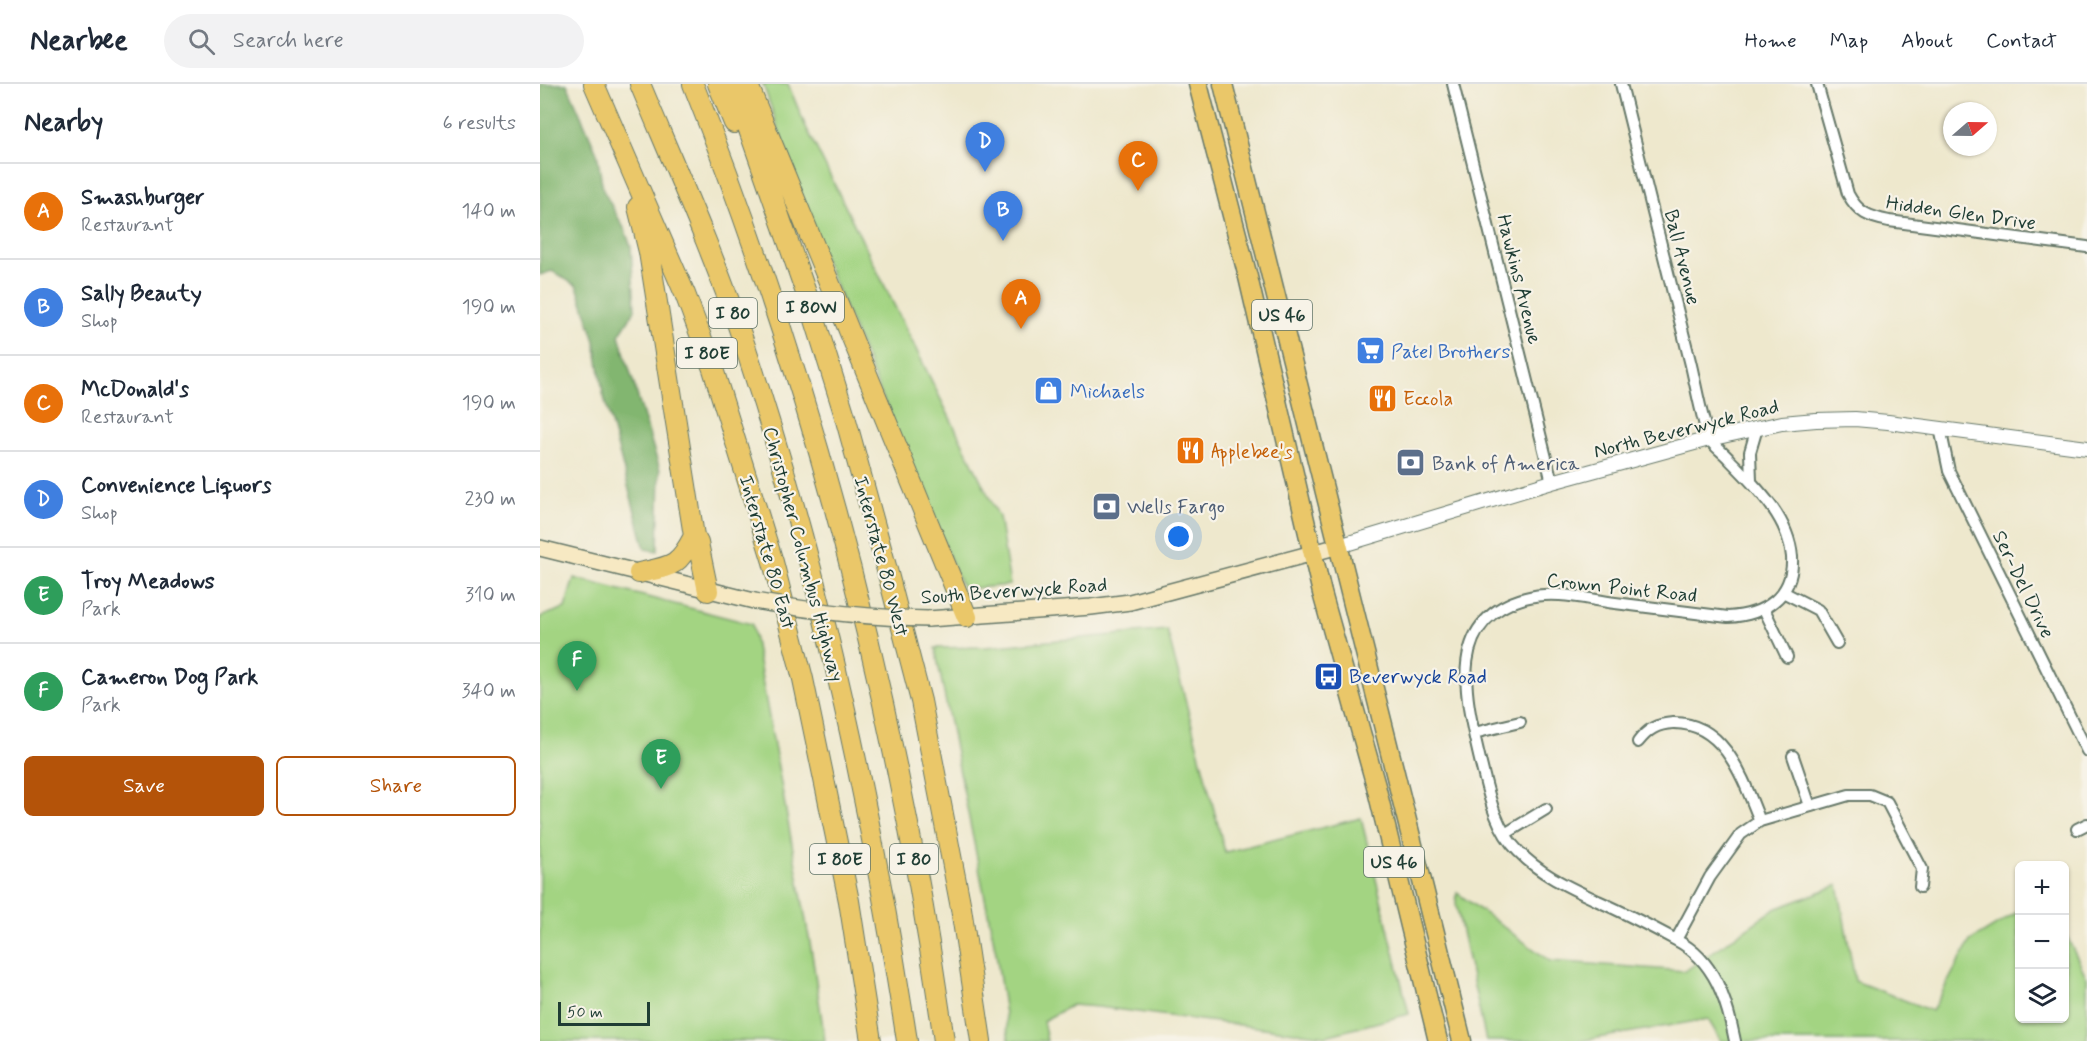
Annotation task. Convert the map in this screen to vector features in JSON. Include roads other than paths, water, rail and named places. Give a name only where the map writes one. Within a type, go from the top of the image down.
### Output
[{"type":"highway","name":"Interstate 80 East","points":[[594,84],[689,304],[713,369],[773,562],[803,678],[849,901],[871,1041]]},
{"type":"highway","name":"Christopher Columbus Highway","points":[[640,84],[731,306],[777,444],[806,549],[854,753],[894,959],[907,1041]]},
{"type":"highway","name":"Christopher Columbus Highway","points":[[693,84],[750,237],[781,329],[841,536],[897,774],[916,871],[944,1041]]},
{"type":"highway","points":[[718,84],[745,151],[805,318],[877,534]]},
{"type":"highway","name":"Interstate 80 West","points":[[733,84],[812,310],[844,413],[877,534],[923,712],[961,908],[981,1041]]},
{"type":"highway","points":[[745,84],[750,90],[967,617]]},
{"type":"highway","name":"US 46","points":[[1198,84],[1248,277],[1324,604],[1376,786],[1438,1041]]},
{"type":"highway","name":"US 46","points":[[1224,84],[1462,1041]]},
{"type":"highway","points":[[623,149],[650,252],[694,536],[698,543],[708,591]]},
{"type":"highway","points":[[639,573],[678,562],[694,536]]},
{"type":"main road","name":"South Beverwyck Road","points":[[540,548],[754,601],[822,612],[928,619],[1091,607],[1138,601],[1339,546]]},
{"type":"street","name":"Hawkins Avenue","points":[[1454,84],[1552,482]]},
{"type":"street","name":"Ball Avenue","points":[[1621,84],[1709,439]]},
{"type":"street","name":"Hidden Glen Drive","points":[[1817,84],[1848,194],[1863,214],[1870,218],[1889,221],[2087,247]]},
{"type":"street","name":"North Beverwyck Road","points":[[1339,546],[1552,482],[1709,439],[1757,428],[1816,420],[1855,419],[2087,448]]},
{"type":"street","points":[[1751,482],[1750,452],[1757,428]]},
{"type":"street","name":"Ser-Del Drive","points":[[1940,428],[1949,471],[2087,751]]},
{"type":"street","points":[[1709,439],[1751,482],[1774,510],[1792,554],[1791,573],[1783,592],[1818,610],[1837,643]]},
{"type":"street","name":"Crown Point Road","points":[[1735,1041],[1728,1008],[1715,978],[1693,952],[1676,940],[1548,876],[1516,850],[1498,822],[1487,787],[1466,693],[1465,673],[1467,655],[1481,626],[1493,615],[1523,599],[1556,594],[1728,617],[1753,614],[1764,609],[1783,592]]},
{"type":"street","points":[[1764,609],[1787,657]]},
{"type":"street","points":[[1474,733],[1520,722]]},
{"type":"street","points":[[1638,742],[1647,731],[1655,726],[1668,724],[1681,723],[1705,732],[1718,741],[1730,754],[1738,767],[1760,821]]},
{"type":"street","points":[[1793,756],[1810,806]]},
{"type":"street","points":[[1676,940],[1710,877],[1741,834],[1760,821],[1850,795],[1870,795],[1887,802],[1922,869],[1920,888]]},
{"type":"street","points":[[1505,834],[1546,809]]},
{"type":"place","name":"Convenience Liquors","points":[[985,172]]},
{"type":"place","name":"McDonald's","points":[[1138,191]]},
{"type":"place","name":"Sally Beauty","points":[[1003,241]]},
{"type":"place","name":"Smashburger","points":[[1021,329]]},
{"type":"place","name":"Patel Brothers","points":[[1370,351]]},
{"type":"place","name":"Michaels","points":[[1049,391]]},
{"type":"place","name":"Eccola","points":[[1382,398]]},
{"type":"place","name":"Applebee's","points":[[1190,451]]},
{"type":"place","name":"Bank of America","points":[[1411,463]]},
{"type":"place","name":"Wells Fargo","points":[[1106,506]]},
{"type":"place","name":"Beverwyck Road","points":[[1328,676]]},
{"type":"place","name":"Cameron Dog Park","points":[[577,691]]},
{"type":"place","name":"Troy Meadows","points":[[661,789]]}]
